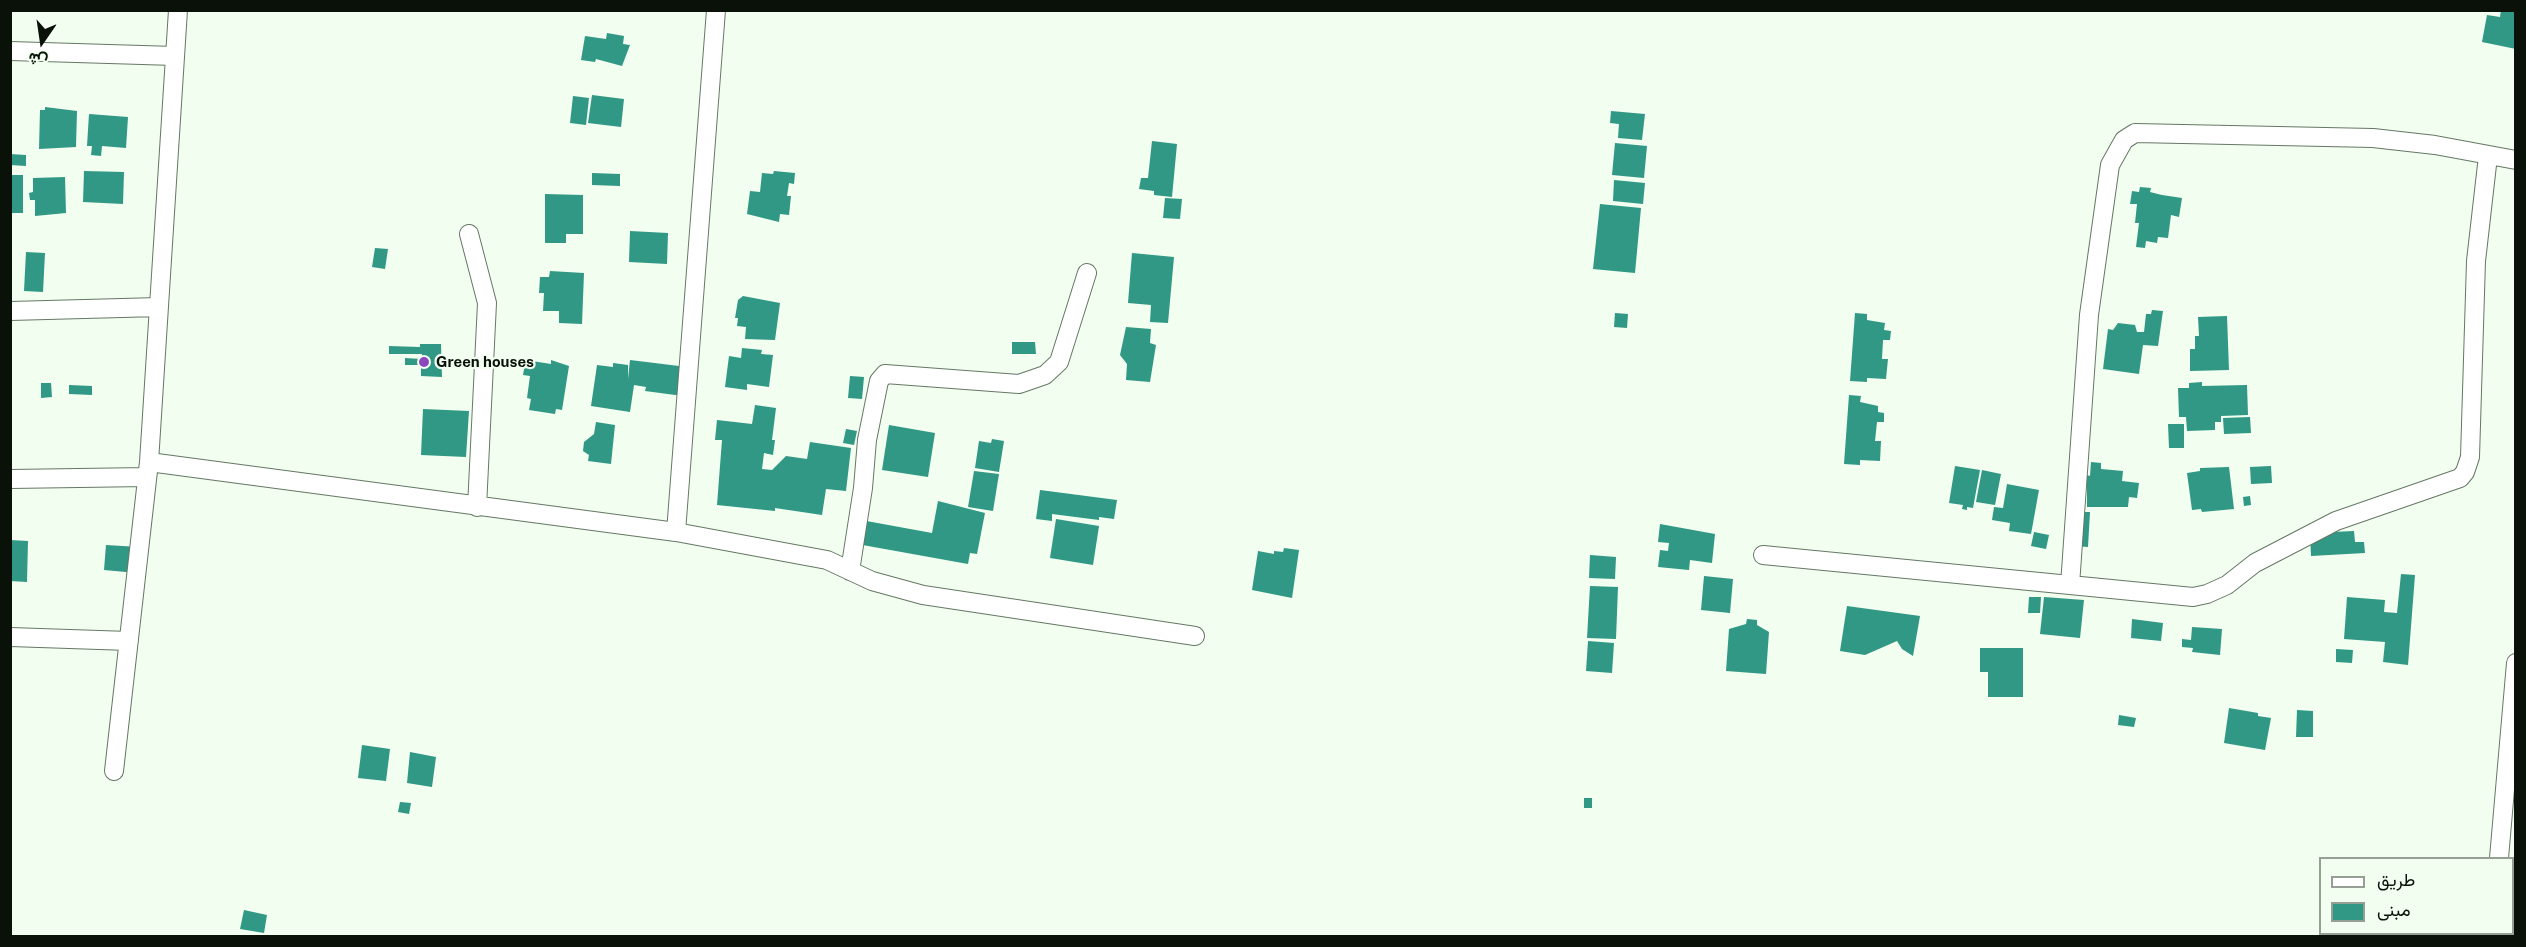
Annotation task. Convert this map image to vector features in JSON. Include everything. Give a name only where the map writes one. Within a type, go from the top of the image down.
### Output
[{"type":"street","points":[[114,771],[148,470],[178,10]]},
{"type":"street","points":[[676,532],[716,10]]},
{"type":"street","points":[[10,51],[175,56]]},
{"type":"street","points":[[2070,585],[2089,315],[2110,165],[2124,141],[2135,133],[2373,138],[2435,145],[2516,160]]},
{"type":"street","points":[[1763,555],[2193,597],[2207,594],[2227,585],[2255,563],[2336,521],[2448,484],[2465,472],[2470,457],[2476,261],[2488,156]]},
{"type":"street","points":[[468,234],[488,303],[477,507]]},
{"type":"street","points":[[850,571],[863,488],[867,440],[879,381],[885,374],[1019,384],[1045,375],[1059,362],[1087,273]]},
{"type":"street","points":[[10,311],[159,307]]},
{"type":"street","points":[[10,479],[148,470],[676,532],[827,560],[872,581],[923,595],[1195,636]]},
{"type":"street","points":[[10,637],[129,641]]},
{"type":"street","points":[[2499,857],[2516,663]]},
{"type":"building","points":[[2501,10],[2516,10],[2516,49],[2482,42],[2487,15],[2500,17]]},
{"type":"building","points":[[607,33],[624,36],[623,44],[630,45],[622,66],[596,59],[595,62],[581,60],[585,36],[606,39]]},
{"type":"building","points":[[592,95],[624,99],[621,127],[588,123]]},
{"type":"building","points":[[573,96],[589,98],[586,125],[570,123]]},
{"type":"building","points":[[45,107],[77,111],[76,147],[39,149],[40,110],[45,110]]},
{"type":"building","points":[[1611,111],[1645,114],[1642,140],[1618,138],[1619,124],[1610,123]]},
{"type":"building","points":[[89,114],[128,117],[126,148],[102,146],[101,156],[91,155],[92,146],[87,146]]},
{"type":"building","points":[[1152,141],[1177,144],[1172,197],[1154,195],[1154,191],[1139,189],[1141,178],[1148,178]]},
{"type":"building","points":[[1615,143],[1647,146],[1644,178],[1612,175]]},
{"type":"building","points":[[10,154],[26,155],[26,166],[10,165]]},
{"type":"building","points":[[84,171],[124,172],[123,204],[83,202]]},
{"type":"building","points":[[774,171],[795,173],[794,184],[789,183],[787,196],[791,196],[789,215],[780,214],[779,222],[747,214],[750,191],[760,192],[762,173],[773,174]]},
{"type":"building","points":[[592,173],[620,174],[620,186],[592,185]]},
{"type":"building","points":[[10,175],[23,175],[23,213],[10,213]]},
{"type":"building","points":[[65,177],[66,213],[35,216],[35,200],[30,200],[29,193],[33,192],[33,178]]},
{"type":"building","points":[[1614,180],[1645,183],[1643,204],[1613,201]]},
{"type":"building","points":[[2140,187],[2151,188],[2150,192],[2182,198],[2179,217],[2171,215],[2168,238],[2158,237],[2157,243],[2146,241],[2145,248],[2136,247],[2139,223],[2135,223],[2137,204],[2130,204],[2132,191],[2139,192]]},
{"type":"building","points":[[545,194],[583,195],[583,234],[566,234],[566,243],[545,243]]},
{"type":"building","points":[[1165,198],[1182,199],[1180,219],[1163,218]]},
{"type":"building","points":[[1600,204],[1641,208],[1635,273],[1593,269]]},
{"type":"building","points":[[630,231],[668,233],[667,264],[629,262]]},
{"type":"building","points":[[375,248],[388,249],[385,269],[372,267]]},
{"type":"building","points":[[26,252],[45,253],[43,292],[24,291]]},
{"type":"building","points":[[1132,253],[1174,257],[1168,323],[1150,322],[1151,305],[1128,303]]},
{"type":"building","points":[[550,271],[584,273],[582,324],[559,323],[559,311],[543,311],[544,293],[539,293],[540,277],[549,277]]},
{"type":"building","points":[[743,296],[780,303],[775,340],[745,339],[746,327],[737,326],[738,318],[735,318],[738,300]]},
{"type":"building","points":[[2152,310],[2163,311],[2158,346],[2143,345],[2139,374],[2103,369],[2108,329],[2113,330],[2118,323],[2135,325],[2137,332],[2144,332],[2146,314],[2151,314]]},
{"type":"building","points":[[1615,313],[1628,314],[1627,328],[1614,327]]},
{"type":"building","points":[[1855,313],[1867,314],[1867,320],[1885,323],[1884,330],[1891,331],[1890,340],[1883,340],[1882,359],[1888,359],[1886,379],[1867,378],[1867,382],[1850,381]]},
{"type":"building","points":[[2227,316],[2229,370],[2190,371],[2190,349],[2195,349],[2195,336],[2199,336],[2198,317]]},
{"type":"building","points":[[1126,327],[1151,329],[1150,343],[1156,345],[1150,382],[1126,380],[1127,364],[1120,355]]},
{"type":"building","points":[[1012,342],[1035,342],[1036,354],[1012,354]]},
{"type":"building","name":"Green houses","points":[[420,344],[441,344],[442,377],[421,376],[421,365],[405,365],[405,358],[422,359],[422,354],[389,354],[389,346],[420,347]]},
{"type":"building","points":[[742,348],[762,350],[761,354],[773,355],[769,387],[747,384],[747,390],[725,387],[729,356],[741,358]]},
{"type":"building","points":[[551,360],[569,366],[562,410],[556,409],[555,414],[529,410],[531,399],[527,398],[530,376],[523,375],[525,364],[532,365],[532,361],[551,364]]},
{"type":"building","points":[[630,360],[687,367],[683,396],[645,391],[646,387],[634,385],[630,412],[591,406],[597,365],[613,367],[613,363],[628,365],[628,379]]},
{"type":"building","points":[[850,376],[864,377],[862,399],[848,398]]},
{"type":"building","points":[[2202,382],[2202,386],[2247,385],[2248,415],[2221,416],[2221,422],[2215,422],[2215,430],[2187,431],[2186,417],[2179,417],[2178,388],[2189,388],[2189,383]]},
{"type":"building","points":[[41,383],[51,383],[52,397],[41,398]]},
{"type":"building","points":[[69,385],[92,386],[92,395],[69,394]]},
{"type":"building","points":[[1849,395],[1861,396],[1860,402],[1878,406],[1878,412],[1884,413],[1884,422],[1877,422],[1875,441],[1881,441],[1880,461],[1860,460],[1860,465],[1844,464]]},
{"type":"building","points":[[755,405],[776,408],[772,440],[775,440],[773,455],[764,453],[762,469],[772,470],[786,456],[807,459],[810,442],[851,448],[846,491],[826,489],[822,515],[775,508],[775,511],[717,505],[722,440],[715,440],[717,420],[752,424]]},
{"type":"building","points":[[423,409],[469,411],[466,457],[421,455]]},
{"type":"building","points":[[2250,417],[2251,433],[2224,434],[2223,418]]},
{"type":"building","points":[[596,422],[615,425],[611,464],[588,461],[589,455],[583,451],[584,442],[594,434]]},
{"type":"building","points":[[2168,424],[2184,424],[2184,448],[2169,448]]},
{"type":"building","points":[[889,425],[935,433],[928,477],[882,470]]},
{"type":"building","points":[[846,429],[857,431],[854,445],[843,443]]},
{"type":"building","points":[[992,439],[1004,441],[999,472],[975,468],[979,441],[991,443]]},
{"type":"building","points":[[2091,462],[2101,463],[2101,469],[2123,471],[2122,481],[2139,483],[2137,498],[2129,497],[2128,507],[2087,507],[2087,475],[2090,476]]},
{"type":"building","points":[[1955,466],[1980,470],[1973,508],[1962,509],[1963,505],[1949,503]]},
{"type":"building","points":[[2271,466],[2272,483],[2251,484],[2250,467]]},
{"type":"building","points":[[2229,467],[2234,509],[2202,512],[2201,509],[2192,510],[2187,473],[2200,471],[2200,468]]},
{"type":"building","points":[[1982,470],[2001,474],[1995,505],[1976,502]]},
{"type":"building","points":[[974,471],[999,474],[993,511],[968,507]]},
{"type":"building","points":[[2007,484],[2039,490],[2031,534],[2009,531],[2010,523],[1992,520],[1994,507],[2003,508]]},
{"type":"building","points":[[1040,490],[1117,500],[1114,519],[1099,517],[1099,520],[1052,514],[1052,521],[1036,519]]},
{"type":"building","points":[[2250,496],[2251,505],[2244,506],[2243,497]]},
{"type":"building","points":[[938,501],[985,513],[977,554],[970,553],[968,564],[857,544],[861,520],[932,533]]},
{"type":"building","points":[[2076,512],[2090,512],[2088,547],[2075,546]]},
{"type":"building","points":[[1056,519],[1099,526],[1093,565],[1050,558]]},
{"type":"building","points":[[1660,524],[1715,534],[1712,563],[1690,560],[1689,570],[1658,567],[1660,550],[1668,551],[1669,543],[1658,542]]},
{"type":"building","points":[[2354,531],[2355,542],[2364,542],[2365,553],[2311,556],[2310,533]]},
{"type":"building","points":[[2034,532],[2049,535],[2046,549],[2031,546]]},
{"type":"building","points":[[10,540],[28,541],[27,582],[10,581]]},
{"type":"building","points":[[106,545],[139,547],[137,573],[104,570]]},
{"type":"building","points":[[1284,548],[1299,550],[1292,598],[1252,590],[1258,551],[1274,554],[1274,551],[1283,552]]},
{"type":"building","points":[[1590,555],[1616,557],[1615,579],[1589,578]]},
{"type":"building","points":[[2401,574],[2415,575],[2408,665],[2383,662],[2385,642],[2344,639],[2347,597],[2385,600],[2384,612],[2397,613]]},
{"type":"building","points":[[1704,576],[1733,579],[1730,613],[1701,610]]},
{"type":"building","points":[[1590,586],[1618,587],[1616,639],[1587,638]]},
{"type":"building","points":[[2029,597],[2041,597],[2040,613],[2028,613]]},
{"type":"building","points":[[2044,597],[2084,600],[2080,638],[2040,634]]},
{"type":"building","points":[[1847,606],[1920,616],[1913,656],[1902,649],[1897,641],[1865,655],[1840,651]]},
{"type":"building","points":[[1747,619],[1757,620],[1757,625],[1769,632],[1766,674],[1726,671],[1729,629],[1746,624]]},
{"type":"building","points":[[2132,619],[2163,623],[2161,641],[2131,638]]},
{"type":"building","points":[[2192,627],[2222,629],[2220,655],[2192,652],[2193,648],[2182,647],[2182,639],[2191,640]]},
{"type":"building","points":[[1588,641],[1614,643],[1612,673],[1586,671]]},
{"type":"building","points":[[1980,648],[2023,648],[2023,697],[1988,697],[1988,672],[1980,672]]},
{"type":"building","points":[[2336,649],[2353,650],[2352,663],[2336,662]]},
{"type":"building","points":[[2229,708],[2258,713],[2258,716],[2271,718],[2265,750],[2224,743]]},
{"type":"building","points":[[2297,710],[2313,711],[2313,737],[2296,737]]},
{"type":"building","points":[[2119,715],[2136,718],[2134,727],[2118,725]]},
{"type":"building","points":[[362,745],[390,749],[386,781],[358,778]]},
{"type":"building","points":[[410,752],[436,757],[432,787],[407,783]]},
{"type":"building","points":[[1584,798],[1592,798],[1592,808],[1584,808]]},
{"type":"building","points":[[400,802],[411,803],[409,814],[398,812]]},
{"type":"building","points":[[244,910],[267,915],[264,933],[240,929]]},
{"type":"place","name":"Green houses","points":[[424,362]]}]
